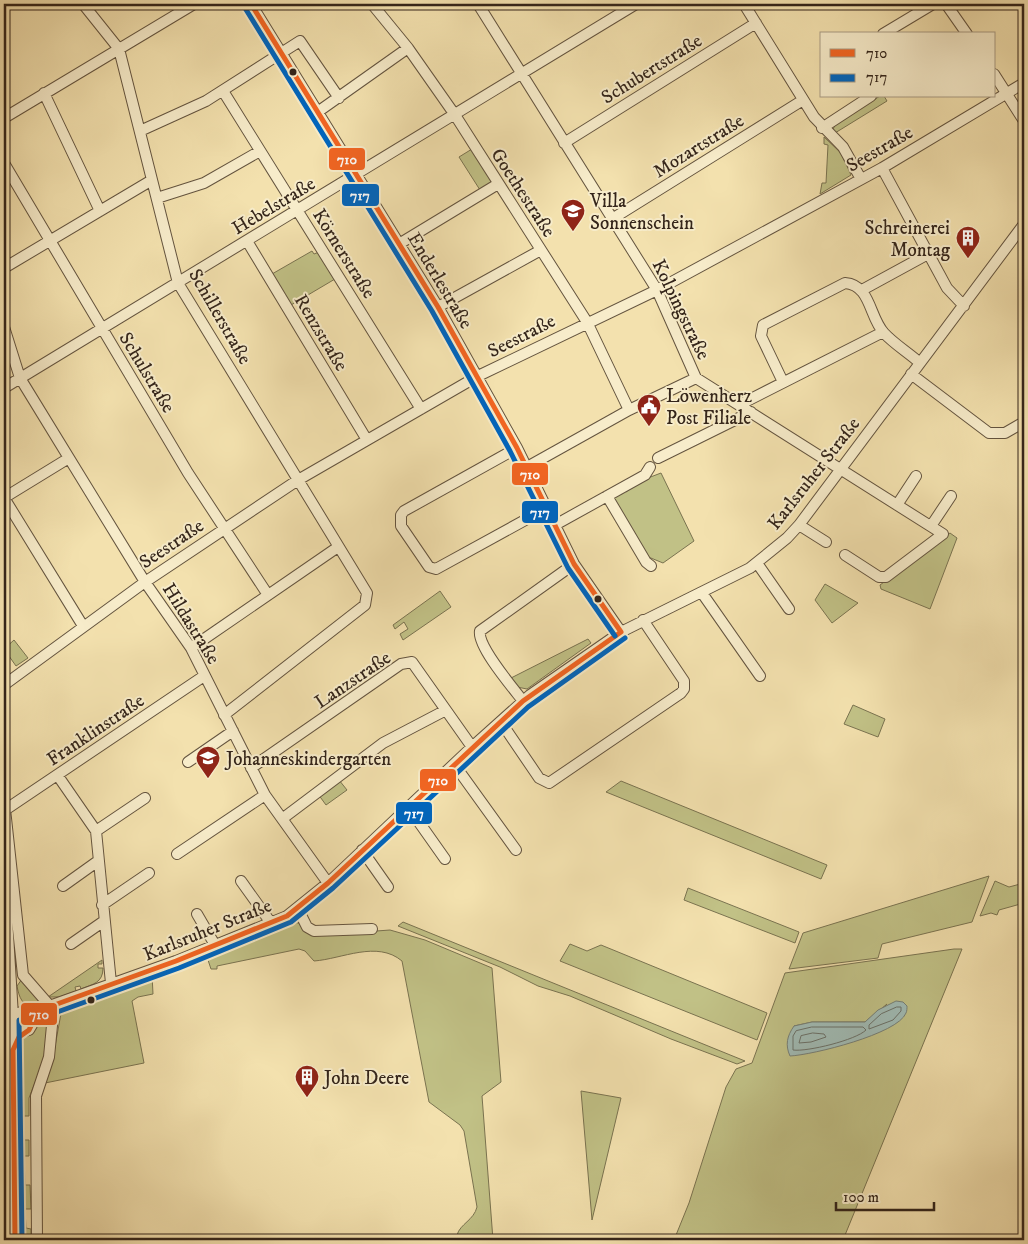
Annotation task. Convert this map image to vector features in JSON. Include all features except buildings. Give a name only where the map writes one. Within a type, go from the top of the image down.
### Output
[{"type":"street","name":"Schillerstraße","points":[[83,4],[119,49],[178,283],[368,598],[365,605],[224,715]]},
{"type":"street","points":[[4,118],[194,4]]},
{"type":"street","name":"Enderlestraße","points":[[251,4],[438,307],[517,448],[574,564],[621,632]]},
{"type":"street","name":"Goethestraße","points":[[372,4],[408,48],[455,115],[587,322],[629,410]]},
{"type":"street","name":"Kolpingstraße","points":[[480,4],[656,290],[696,378],[931,526]]},
{"type":"street","name":"Hebelstraße","points":[[4,388],[636,4]]},
{"type":"street","points":[[744,4],[803,100],[822,128],[843,147],[861,179]]},
{"type":"street","points":[[886,32],[933,4]]},
{"type":"street","points":[[946,4],[965,32]]},
{"type":"street","name":"Schubertstraße","points":[[564,143],[756,23]]},
{"type":"street","points":[[140,131],[185,112],[223,91],[300,41],[339,98]]},
{"type":"street","points":[[318,111],[408,48]]},
{"type":"street","points":[[996,77],[1024,121]]},
{"type":"street","name":"Seestraße","points":[[4,685],[145,582],[298,480],[478,376],[656,290],[882,168],[1024,83]]},
{"type":"street","name":"Körnerstraße","points":[[223,91],[421,409]]},
{"type":"street","points":[[44,93],[100,211]]},
{"type":"street","points":[[822,128],[868,98]]},
{"type":"street","name":"Mozartstraße","points":[[612,219],[803,100]]},
{"type":"street","points":[[157,198],[204,183],[260,152]]},
{"type":"street","name":"Schulstraße","points":[[4,163],[101,329],[224,529],[268,595]]},
{"type":"street","points":[[882,168],[947,288],[964,306]]},
{"type":"street","points":[[4,268],[152,180]]},
{"type":"street","points":[[399,244],[498,184]]},
{"type":"street","name":"Karlsruher Straße","points":[[28,1016],[110,983],[170,963],[271,924],[298,909],[523,701],[621,632],[702,593],[757,563],[799,524],[1024,224]]},
{"type":"street","name":"Renzstraße","points":[[247,242],[367,440]]},
{"type":"street","points":[[438,307],[541,250]]},
{"type":"street","points":[[862,290],[928,254]]},
{"type":"street","points":[[783,382],[761,336],[763,325],[838,285],[851,284],[862,290],[883,332],[920,363]]},
{"type":"street","name":"Hildastraße","points":[[4,327],[20,378],[145,582],[191,648],[265,795],[328,883]]},
{"type":"street","points":[[740,405],[883,332]]},
{"type":"street","points":[[911,374],[989,432],[1006,433],[1024,422]]},
{"type":"street","points":[[527,468],[629,410],[696,378]]},
{"type":"street","points":[[658,458],[751,412]]},
{"type":"street","points":[[517,448],[404,511],[399,520],[401,526],[429,567],[436,569],[547,508]]},
{"type":"street","points":[[69,458],[7,496],[6,501],[83,626]]},
{"type":"street","points":[[555,525],[645,474],[650,467]]},
{"type":"street","points":[[897,505],[916,476]]},
{"type":"street","points":[[607,496],[646,562],[651,566]]},
{"type":"street","points":[[845,555],[879,577],[886,577],[943,534],[931,526],[951,496]]},
{"type":"street","points":[[799,524],[826,542]]},
{"type":"street","points":[[191,648],[338,547]]},
{"type":"street","points":[[757,563],[789,609]]},
{"type":"street","points":[[523,701],[504,678],[481,641],[480,631],[574,564]]},
{"type":"street","points":[[702,593],[760,676]]},
{"type":"street","points":[[501,722],[539,778],[549,783],[681,693],[684,689],[684,681],[643,620]]},
{"type":"street","name":"Lanzstraße","points":[[251,768],[402,664],[412,662],[472,747]]},
{"type":"street","name":"Franklinstraße","points":[[4,805],[58,776],[204,676]]},
{"type":"street","points":[[282,819],[378,747],[446,710]]},
{"type":"street","points":[[188,762],[233,731]]},
{"type":"street","points":[[454,764],[516,850]]},
{"type":"street","points":[[58,776],[96,831],[110,983]]},
{"type":"street","points":[[177,854],[265,795]]},
{"type":"street","points":[[96,831],[145,798]]},
{"type":"street","points":[[4,805],[23,973],[28,983],[53,1015],[49,1057],[36,1096],[37,1240]]},
{"type":"street","points":[[409,808],[445,860]]},
{"type":"street","points":[[362,850],[388,887]]},
{"type":"street","points":[[63,886],[98,861]]},
{"type":"street","points":[[4,868],[13,1016],[11,1022],[13,1029],[15,1240]]},
{"type":"street","points":[[102,905],[149,873]]},
{"type":"street","points":[[240,881],[271,924]]},
{"type":"street","points":[[298,909],[307,927],[314,931],[372,929]]},
{"type":"street","points":[[197,914],[215,945]]},
{"type":"street","points":[[71,944],[104,921]]},
{"type":"street","points":[[11,992],[28,1016],[30,1028],[23,1033],[13,1050]]},
{"type":"street","points":[[13,1016],[18,1012],[28,1016]]},
{"type":"street","points":[[13,1029],[23,1033]]},
{"type":"green space","points":[[877,98],[885,98],[887,101],[835,133],[833,129],[836,124]]},
{"type":"green space","points":[[824,137],[841,153],[851,175],[820,194],[822,183],[826,183],[828,145],[824,144]]},
{"type":"green space","points":[[472,149],[491,179],[490,184],[480,190],[459,157]]},
{"type":"green space","points":[[312,251],[314,254],[319,252],[335,279],[291,305],[272,274]]},
{"type":"green space","points":[[661,473],[694,541],[663,563],[646,556],[611,497],[625,490],[626,492],[640,481]]},
{"type":"green space","points":[[950,533],[957,538],[930,609],[881,589],[880,585]]},
{"type":"green space","points":[[825,584],[858,603],[832,623],[815,600]]},
{"type":"green space","points":[[440,591],[451,607],[403,640],[400,634],[408,629],[404,622],[395,629],[393,625]]},
{"type":"green space","points":[[588,639],[591,643],[527,689],[517,687],[511,678]]},
{"type":"green space","points":[[14,640],[28,658],[16,666],[4,649]]},
{"type":"green space","points":[[853,705],[885,719],[878,737],[844,724]]},
{"type":"green space","points":[[339,780],[347,790],[326,805],[318,794]]},
{"type":"green space","points":[[621,781],[827,865],[821,879],[606,792]]},
{"type":"green space","points":[[989,876],[972,922],[882,944],[878,958],[789,969],[803,933]]},
{"type":"green space","points":[[995,881],[1009,887],[1024,883],[1024,903],[999,910],[997,915],[991,913],[980,916]]},
{"type":"green space","points":[[688,888],[799,932],[795,943],[684,900]]},
{"type":"green space","points":[[288,921],[349,933],[390,930],[425,940],[492,968],[501,1082],[482,1096],[493,1240],[462,1240],[457,1235],[477,1207],[464,1131],[460,1125],[429,1102],[402,961],[392,955],[371,951],[314,961],[305,951],[299,949],[217,966],[217,969],[211,969],[206,954]]},
{"type":"green space","points":[[403,922],[745,1061],[737,1064],[671,1039],[570,996],[538,986],[500,967],[398,926]]},
{"type":"green space","points":[[570,944],[587,951],[601,945],[767,1013],[757,1040],[560,961]]},
{"type":"green space","points":[[962,949],[843,1240],[674,1240],[689,1203],[726,1087],[736,1069],[752,1063],[785,973]],"holes":[[[887,1004],[848,1043],[794,1026],[812,1022],[865,1022]]]},
{"type":"green space","points":[[102,960],[102,964],[98,964],[98,968],[103,968],[103,973],[99,980],[81,989],[80,986],[75,987],[76,991],[59,997],[48,997]]},
{"type":"green space","points":[[152,975],[153,994],[138,997],[132,1001],[144,1063],[45,1083],[54,1052],[62,1008],[89,998],[90,1001],[94,997]]},
{"type":"green space","points":[[22,979],[39,1000],[34,1007],[24,1003],[20,997],[17,986]]},
{"type":"green space","points":[[46,1017],[48,1020],[45,1057],[29,1098],[29,1116],[23,1116],[24,1140],[29,1140],[29,1156],[24,1156],[25,1185],[30,1185],[31,1209],[25,1209],[26,1228],[31,1229],[31,1240],[20,1240],[19,1047],[37,1020]]},
{"type":"green space","points":[[9,1054],[11,1240],[9,1240]]},
{"type":"green space","points":[[581,1091],[621,1098],[592,1220]]},
{"type":"water","points":[[896,1001],[903,1002],[907,1006],[906,1012],[900,1021],[888,1028],[853,1042],[816,1052],[790,1056],[788,1041],[794,1026],[812,1022],[865,1022],[878,1010]]},
{"type":"transit line","name":"710","points":[[251,4],[438,307],[517,448],[574,564],[621,632]]},
{"type":"transit line","name":"717","points":[[245,8],[432,311],[510,451],[568,568],[615,636]]},
{"type":"transit line","name":"710","points":[[15,1240],[13,1050],[19,1037],[29,1030],[36,1016],[46,1008],[176,961],[287,916],[328,883],[523,701],[621,632]]},
{"type":"transit line","name":"717","points":[[22,1240],[19,1020],[28,1021],[49,1015],[179,968],[291,922],[333,888],[528,707],[625,638]]},
{"type":"place","name":"Villa Sonnenschein","points":[[573,232]]},
{"type":"place","name":"Schreinerei Montag","points":[[968,259]]},
{"type":"place","name":"Löwenherz Post Filiale","points":[[649,427]]},
{"type":"place","name":"Johanneskindergarten","points":[[208,779]]},
{"type":"place","name":"John Deere","points":[[307,1098]]}]
